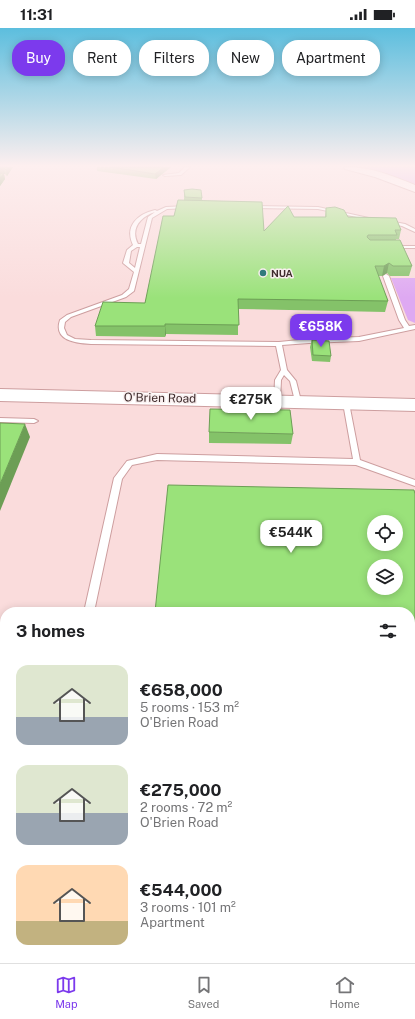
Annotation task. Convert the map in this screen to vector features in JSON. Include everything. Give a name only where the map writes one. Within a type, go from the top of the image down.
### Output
[{"type":"main road","name":"O'Brien Road","points":[[0,395],[415,405]]},
{"type":"lane","points":[[136,245],[133,242],[133,228],[137,220],[141,216],[150,212],[158,211]]},
{"type":"lane","points":[[131,297],[150,217],[161,211]]},
{"type":"lane","points":[[333,211],[403,225],[415,231]]},
{"type":"lane","points":[[137,272],[126,263],[129,250],[136,245],[143,246]]},
{"type":"lane","points":[[388,247],[415,247]]},
{"type":"lane","points":[[401,247],[404,252]]},
{"type":"lane","points":[[386,276],[402,320],[408,329]]},
{"type":"lane","points":[[132,290],[124,296],[69,316],[62,321],[61,332],[65,337],[76,341],[91,342],[279,344],[309,340],[358,339],[415,327]]},
{"type":"lane","points":[[88,309],[104,309]]},
{"type":"lane","points":[[279,344],[284,370],[293,381],[298,401]]},
{"type":"lane","points":[[277,401],[278,380],[284,370]]},
{"type":"lane","points":[[346,403],[357,462]]},
{"type":"lane","points":[[0,420],[34,421]]},
{"type":"lane","points":[[90,607],[118,478],[130,463],[157,457],[357,462],[415,483]]},
{"type":"shaded area","points":[[391,278],[415,278],[415,323],[408,320]]},
{"type":"building","name":"NUA","points":[[175,211],[263,211],[264,231],[284,211],[291,211],[294,217],[326,217],[326,211],[344,211],[348,217],[396,218],[401,230],[395,230],[397,235],[368,235],[367,237],[370,240],[400,240],[412,266],[393,266],[389,263],[384,266],[375,266],[388,301],[238,299],[239,325],[165,324],[165,326],[95,326],[103,302],[145,303],[163,216],[174,216]]},
{"type":"building","points":[[312,340],[329,341],[331,356],[313,355]]},
{"type":"building","points":[[210,409],[290,410],[293,434],[209,432]]},
{"type":"building","points":[[0,423],[25,424],[0,484]]},
{"type":"building","points":[[168,485],[414,490],[415,607],[156,607]]},
{"type":"place","name":"NUA","points":[[263,273]]}]
